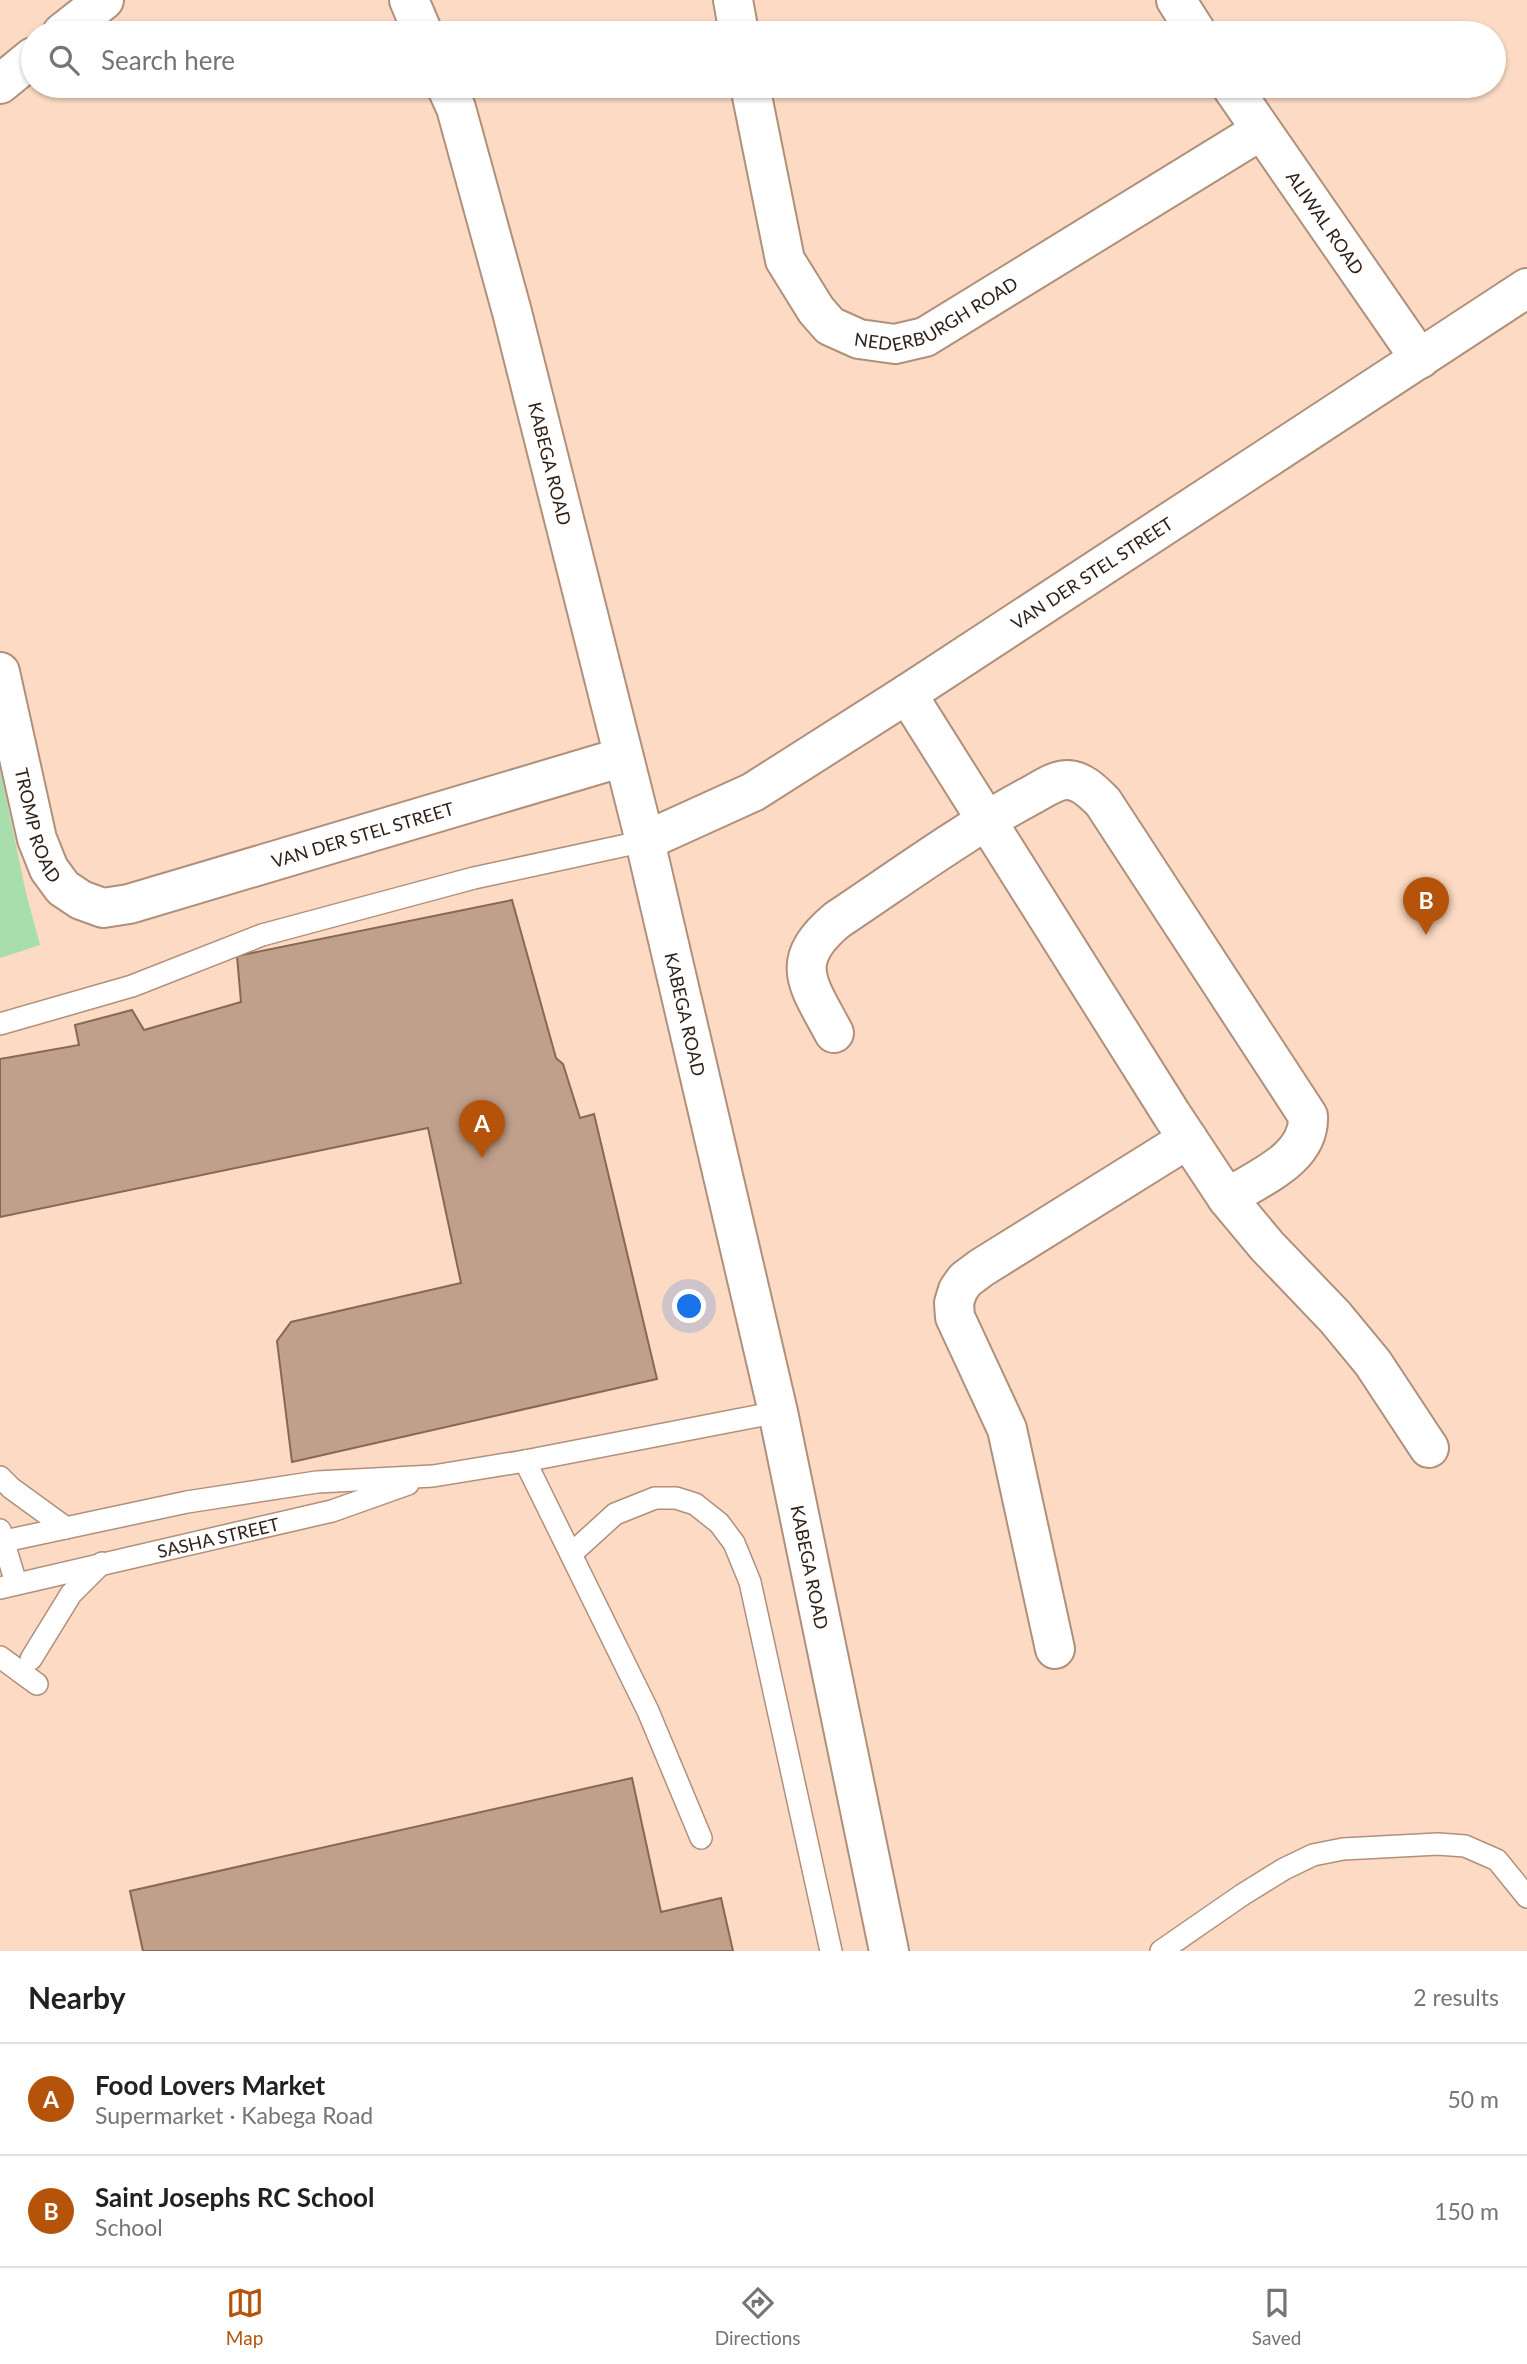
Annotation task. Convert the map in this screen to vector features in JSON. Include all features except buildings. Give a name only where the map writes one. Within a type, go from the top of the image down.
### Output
[{"type":"street","points":[[77,21],[104,0]]},
{"type":"street","points":[[409,0],[418,21]]},
{"type":"street","points":[[733,0],[737,21]]},
{"type":"street","points":[[1176,0],[1189,21]]},
{"type":"street","points":[[0,83],[21,66]]},
{"type":"street","name":"KABEGA ROAD","points":[[451,98],[513,312],[645,841],[778,1412],[889,1951]]},
{"type":"street","name":"NEDERBURGH ROAD","points":[[752,98],[785,260],[816,310],[830,326],[859,339],[895,344],[925,337],[1260,131]]},
{"type":"street","name":"ALIWAL ROAD","points":[[1239,98],[1420,359]]},
{"type":"street","name":"VAN DER STEL STREET","points":[[645,841],[753,792],[1527,288]]},
{"type":"street","name":"TROMP ROAD","points":[[0,672],[37,839],[49,869],[63,888],[81,900],[103,908]]},
{"type":"street","points":[[907,694],[1227,1198],[1366,1354],[1429,1448]]},
{"type":"street","name":"VAN DER STEL STREET","points":[[103,908],[142,900],[624,757]]},
{"type":"street","points":[[834,1033],[807,976],[806,960],[817,936],[836,920],[986,820],[1054,783],[1068,780],[1089,788],[1103,802],[1299,1098],[1308,1116],[1309,1129],[1299,1149],[1287,1160],[1227,1198]]},
{"type":"street","points":[[1055,1649],[1007,1429],[964,1339],[955,1317],[954,1303],[965,1280],[981,1268],[1188,1139]]},
{"type":"lane","points":[[0,1024],[132,986],[262,935],[474,878],[645,841]]},
{"type":"lane","name":"SASHA STREET","points":[[1,1537],[66,1528],[187,1502],[317,1482],[433,1476],[778,1412]]},
{"type":"lane","points":[[525,1461],[648,1711],[701,1838]]},
{"type":"lane","name":"SASHA STREET","points":[[8,1585],[332,1511],[433,1476]]},
{"type":"lane","points":[[0,1477],[66,1528]]},
{"type":"lane","points":[[571,1554],[615,1514],[655,1498],[676,1498],[695,1504],[719,1523],[734,1543],[750,1582],[831,1951]]},
{"type":"lane","points":[[1,1537],[8,1585]]},
{"type":"lane","points":[[31,1659],[71,1594],[102,1563]]},
{"type":"lane","points":[[0,1657],[37,1684]]},
{"type":"lane","points":[[1161,1951],[1284,1869],[1313,1855],[1343,1849],[1438,1844],[1465,1846],[1497,1860],[1527,1897]]},
{"type":"green space","points":[[0,769],[26,893],[40,945],[0,958]]},
{"type":"place","name":"Saint Josephs RC School","points":[[1426,935]]},
{"type":"place","name":"Food Lovers Market","points":[[482,1158]]}]
